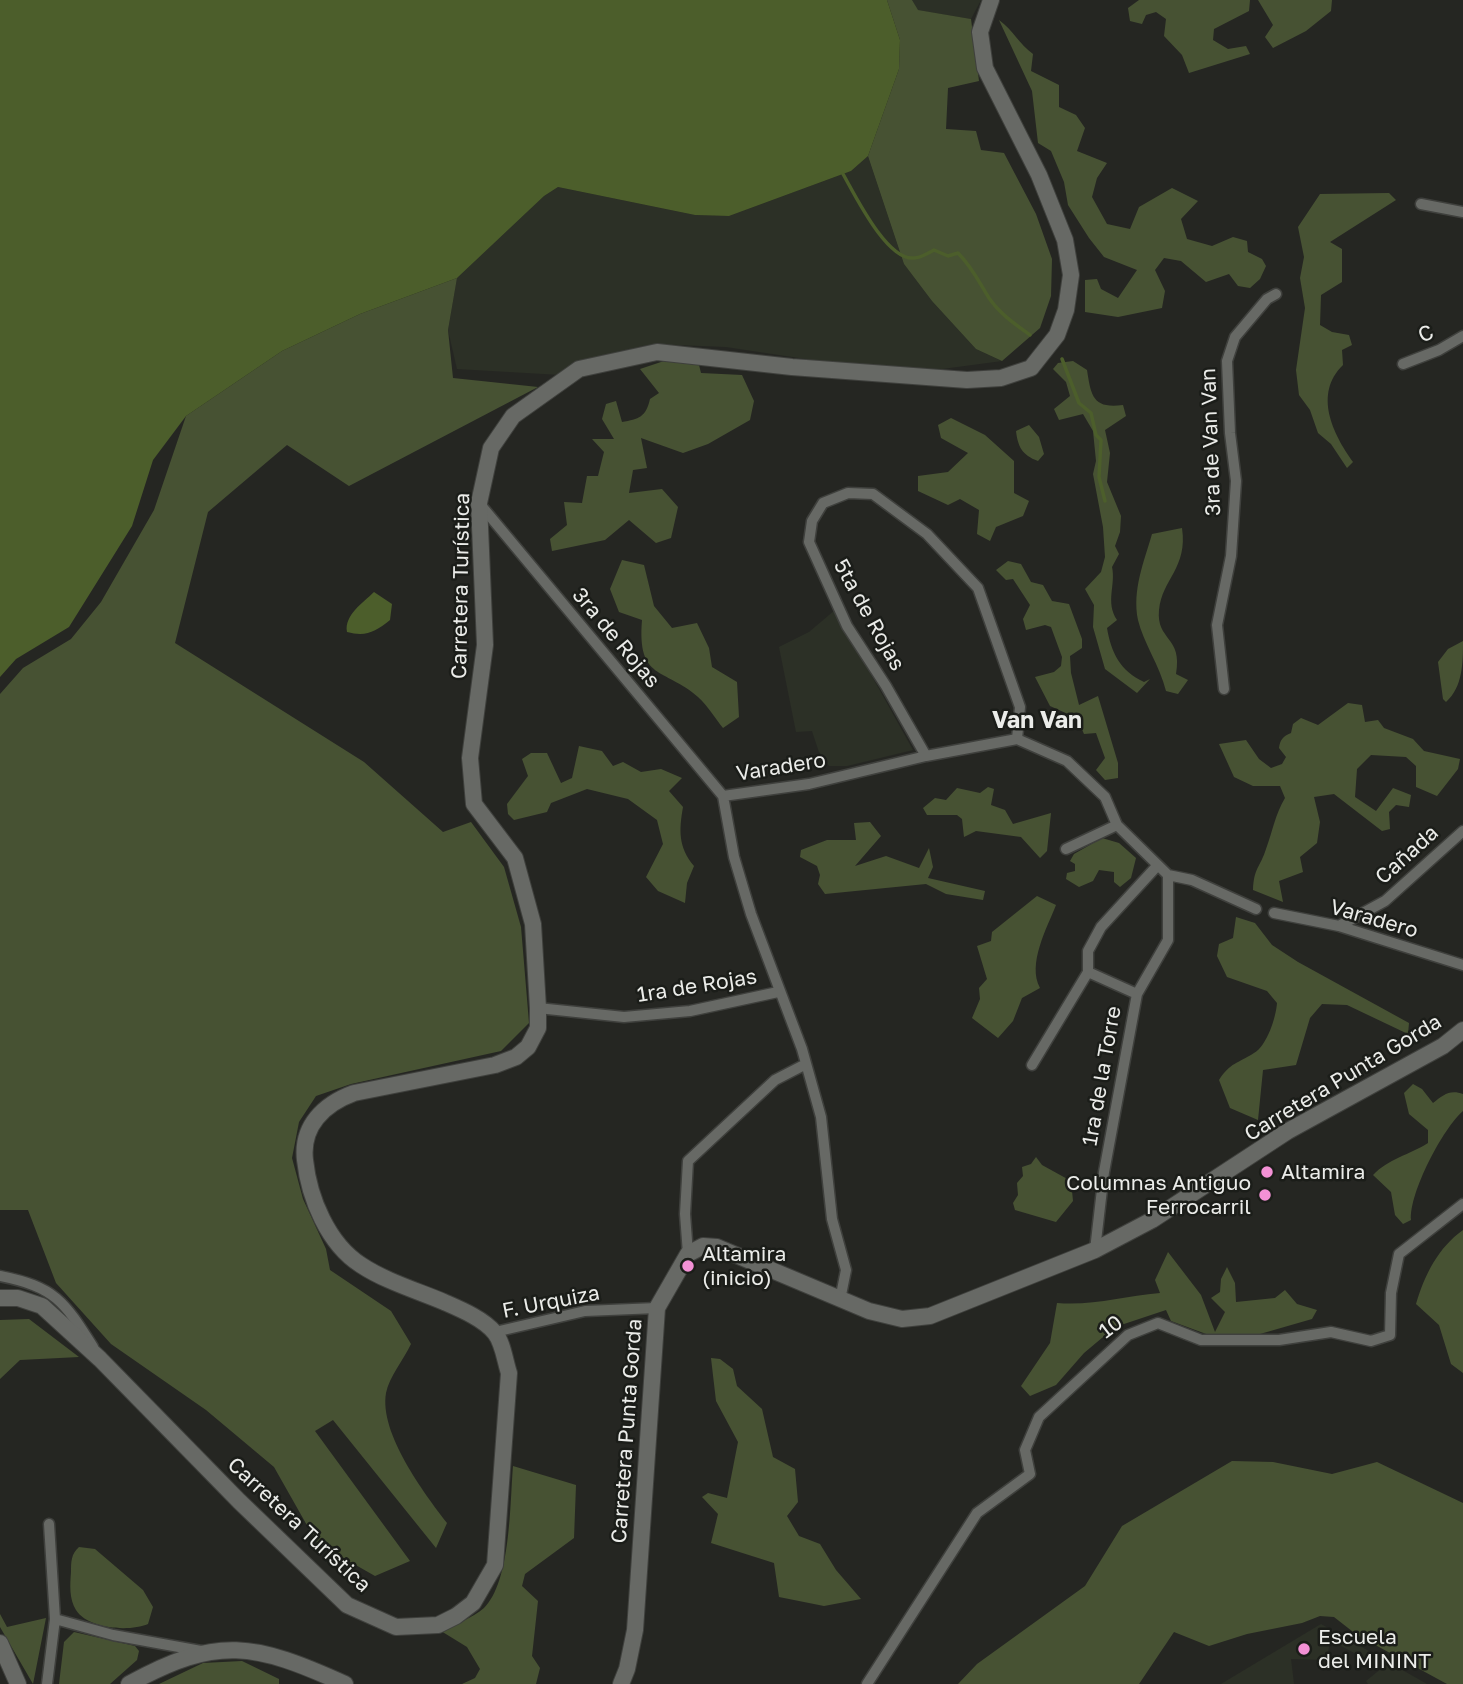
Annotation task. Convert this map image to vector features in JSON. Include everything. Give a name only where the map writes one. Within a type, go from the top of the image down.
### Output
[{"type":"main road","name":"Carretera Turística","points":[[0,1298],[18,1298],[42,1306],[100,1359],[239,1501],[347,1605],[396,1627],[417,1628],[438,1625],[473,1602],[495,1565],[509,1373],[495,1332],[460,1309],[363,1267],[349,1256],[315,1203],[304,1149],[312,1121],[334,1101],[354,1093],[495,1065],[516,1057],[528,1047],[538,1028],[533,924],[515,859],[474,804],[470,758],[485,645],[479,503],[491,448],[513,416],[579,369],[657,352],[792,367],[967,380],[1001,378],[1031,368],[1057,335],[1066,310],[1071,275],[1065,240],[1039,175],[985,68],[980,32],[991,0]]},
{"type":"main road","name":"Carretera Punta Gorda","points":[[621,1684],[635,1630],[657,1308],[688,1254],[703,1246],[718,1247],[869,1311],[902,1319],[930,1316],[1095,1250],[1163,1213],[1287,1131],[1443,1046],[1463,1030]]},
{"type":"main road","points":[[0,1643],[18,1684]]},
{"type":"main road","points":[[129,1684],[170,1661],[201,1651],[229,1647],[266,1654],[345,1684]]},
{"type":"street","points":[[1422,204],[1463,212]]},
{"type":"street","name":"3ra de Van Van","points":[[1224,689],[1217,625],[1231,556],[1236,481],[1230,433],[1227,361],[1234,337],[1267,299],[1276,294]]},
{"type":"street","name":"C","points":[[1404,364],[1439,350],[1463,336]]},
{"type":"street","name":"5ta de Rojas","points":[[926,756],[886,686],[847,626],[809,542],[812,521],[823,503],[848,492],[873,494],[927,534],[978,587],[1020,707],[1017,739]]},
{"type":"street","name":"3ra de Rojas","points":[[479,503],[723,796]]},
{"type":"street","points":[[1017,739],[1067,761],[1105,797],[1117,825],[1168,875],[1192,880],[1256,909]]},
{"type":"street","name":"Varadero","points":[[840,1300],[846,1270],[832,1219],[821,1117],[806,1064],[778,992],[734,857],[723,796],[809,784],[926,756],[1017,739]]},
{"type":"street","points":[[1066,849],[1117,825]]},
{"type":"street","name":"Cañada","points":[[1339,926],[1385,901],[1463,831]]},
{"type":"street","points":[[1032,1065],[1088,972],[1088,951],[1101,927],[1157,866]]},
{"type":"street","name":"1ra de la Torre","points":[[1095,1250],[1104,1172],[1136,994],[1168,940],[1168,875]]},
{"type":"street","name":"Varadero","points":[[1274,913],[1339,926],[1463,965]]},
{"type":"street","points":[[1088,972],[1136,994]]},
{"type":"street","name":"1ra de Rojas","points":[[538,1008],[624,1017],[690,1011],[778,992]]},
{"type":"street","points":[[688,1254],[685,1214],[688,1161],[775,1080],[806,1064]]},
{"type":"street","name":"10","points":[[867,1684],[977,1513],[1030,1474],[1024,1450],[1039,1417],[1128,1335],[1158,1323],[1201,1340],[1279,1340],[1331,1332],[1371,1341],[1390,1335],[1391,1293],[1399,1254],[1463,1204]]},
{"type":"street","points":[[0,1276],[34,1283],[68,1308],[100,1359]]},
{"type":"street","name":"F. Urquiza","points":[[495,1332],[585,1311],[657,1308]]},
{"type":"street","points":[[47,1684],[55,1619],[49,1524]]},
{"type":"street","points":[[55,1619],[113,1634],[201,1651]]},
{"type":"shaded area","points":[[0,0],[887,0],[900,40],[899,69],[868,156],[851,171],[729,216],[695,215],[558,187],[544,196],[457,278],[360,314],[282,351],[186,416],[153,460],[132,526],[69,627],[16,659],[0,677]]},
{"type":"shaded area","points":[[887,0],[912,0],[918,10],[971,19],[979,81],[948,88],[946,129],[976,131],[981,150],[1004,153],[1036,214],[1052,259],[1051,296],[1040,328],[1002,361],[976,349],[932,301],[904,264],[868,156],[899,69],[900,40]]},
{"type":"shaded area","points":[[912,0],[981,0],[971,19],[917,10]]},
{"type":"shaded area","points":[[1139,0],[1250,0],[1249,11],[1214,29],[1213,40],[1228,49],[1246,46],[1250,54],[1189,73],[1182,55],[1164,36],[1166,19],[1156,12],[1146,15],[1142,24],[1130,21],[1128,8]]},
{"type":"shaded area","points":[[1258,0],[1332,0],[1331,11],[1306,31],[1273,48],[1265,37],[1273,25]]},
{"type":"shaded area","points":[[999,20],[1033,54],[1031,71],[1059,85],[1059,107],[1076,115],[1085,128],[1077,151],[1107,163],[1097,178],[1092,197],[1107,224],[1130,229],[1139,207],[1172,188],[1198,201],[1181,219],[1187,239],[1212,246],[1233,237],[1247,241],[1248,252],[1262,259],[1266,266],[1260,279],[1250,288],[1238,286],[1229,274],[1206,282],[1181,261],[1164,258],[1155,270],[1165,291],[1162,308],[1118,317],[1085,312],[1085,280],[1097,279],[1101,289],[1118,298],[1137,270],[1104,257],[1068,205],[1064,182],[1051,151],[1038,143],[1032,91]]},
{"type":"shaded area","points":[[868,156],[904,264],[932,301],[976,349],[1002,361],[942,369],[852,366],[726,347],[652,344],[577,361],[561,375],[457,369],[448,330],[457,278],[544,196],[558,187],[695,215],[729,216],[851,171]]},
{"type":"shaded area","points":[[1389,193],[1396,200],[1330,242],[1342,249],[1342,282],[1321,295],[1320,325],[1332,332],[1349,335],[1352,345],[1342,350],[1343,365],[1329,388],[1328,401],[1333,427],[1353,462],[1347,468],[1331,444],[1318,433],[1310,410],[1299,395],[1296,370],[1305,308],[1300,278],[1304,257],[1298,227],[1320,194]]},
{"type":"shaded area","points":[[457,278],[448,330],[453,378],[538,387],[349,486],[287,445],[208,512],[175,643],[364,762],[443,832],[471,822],[504,867],[521,927],[529,1023],[501,1051],[351,1084],[316,1096],[299,1122],[292,1158],[303,1199],[326,1249],[330,1270],[391,1311],[411,1344],[393,1374],[386,1393],[389,1426],[405,1462],[447,1523],[436,1548],[333,1420],[315,1431],[410,1561],[375,1576],[317,1543],[274,1467],[206,1410],[111,1344],[56,1283],[28,1210],[0,1210],[0,694],[23,668],[71,639],[101,602],[154,510],[186,416],[282,351],[360,314]]},
{"type":"shaded area","points":[[664,361],[699,365],[701,373],[742,375],[754,401],[750,420],[708,444],[683,453],[641,438],[647,468],[633,470],[629,493],[662,489],[678,507],[671,538],[656,543],[629,520],[605,540],[552,551],[550,539],[567,525],[564,502],[582,503],[587,476],[598,476],[604,452],[592,439],[614,439],[602,419],[606,404],[616,401],[622,422],[641,416],[650,399],[659,393],[640,369]]},
{"type":"shaded area","points":[[1073,361],[1087,370],[1095,399],[1105,405],[1123,405],[1126,416],[1105,430],[1110,453],[1107,482],[1121,516],[1120,532],[1115,546],[1119,554],[1112,567],[1111,600],[1117,620],[1107,628],[1114,653],[1123,666],[1144,682],[1150,679],[1137,693],[1105,669],[1093,627],[1094,605],[1085,589],[1101,572],[1105,557],[1103,527],[1093,474],[1096,461],[1093,431],[1083,414],[1059,420],[1054,409],[1070,396],[1066,382],[1053,369],[1058,363]]},
{"type":"shaded area","points":[[951,418],[985,435],[1014,461],[1014,493],[1029,501],[1023,516],[996,527],[990,541],[977,534],[979,510],[960,499],[948,505],[918,491],[918,476],[948,472],[968,453],[941,438],[938,425]]},
{"type":"shaded area","points":[[1029,425],[1039,437],[1044,454],[1038,461],[1028,456],[1018,442],[1016,431]]},
{"type":"shaded area","points":[[1182,528],[1181,553],[1159,610],[1161,628],[1176,652],[1176,674],[1188,680],[1178,694],[1166,691],[1140,628],[1137,598],[1152,534]]},
{"type":"shaded area","points":[[622,560],[644,565],[654,606],[672,628],[697,623],[709,648],[712,667],[737,682],[739,717],[723,728],[698,697],[655,670],[649,663],[644,654],[642,620],[619,612],[610,589]]},
{"type":"shaded area","points":[[1008,561],[1021,564],[1031,582],[1043,585],[1052,601],[1069,604],[1082,639],[1082,648],[1070,656],[1079,705],[1098,696],[1118,763],[1118,778],[1105,780],[1096,770],[1105,758],[1096,733],[1084,734],[1077,718],[1050,706],[1035,677],[1054,672],[1061,666],[1062,657],[1051,627],[1045,625],[1026,630],[1023,619],[1030,605],[1013,579],[1006,580],[996,570]]},
{"type":"shaded area","points":[[374,592],[392,604],[390,620],[370,632],[347,632],[351,615]]},
{"type":"shaded area","points":[[835,610],[913,750],[847,766],[829,766],[819,752],[812,731],[796,732],[779,647],[809,632]]},
{"type":"shaded area","points":[[1463,641],[1459,682],[1446,702],[1443,699],[1438,662],[1448,649]]},
{"type":"shaded area","points":[[1348,703],[1362,705],[1365,722],[1378,720],[1384,728],[1413,739],[1424,751],[1460,759],[1458,769],[1437,796],[1416,787],[1416,766],[1406,757],[1371,755],[1357,769],[1355,797],[1376,811],[1393,788],[1411,795],[1409,807],[1396,805],[1389,812],[1390,829],[1382,831],[1334,794],[1314,797],[1320,822],[1317,843],[1300,857],[1303,872],[1279,881],[1283,902],[1253,890],[1256,872],[1285,798],[1280,786],[1253,786],[1234,777],[1219,744],[1246,740],[1259,759],[1271,768],[1282,764],[1286,757],[1279,745],[1284,737],[1291,733],[1293,724],[1301,718],[1318,725]]},
{"type":"shaded area","points":[[579,746],[602,751],[613,766],[623,762],[641,772],[661,769],[682,778],[669,791],[683,807],[682,845],[694,866],[687,883],[685,903],[658,891],[646,877],[663,844],[657,820],[628,799],[587,789],[551,803],[547,812],[514,820],[508,814],[507,804],[528,776],[522,759],[531,753],[547,753],[561,783],[572,778]]},
{"type":"shaded area","points":[[988,787],[994,789],[991,805],[1005,810],[1013,824],[1051,813],[1047,851],[1040,858],[1021,837],[976,831],[964,837],[962,819],[957,815],[927,815],[923,808],[935,798],[946,800],[957,788],[980,793]]},
{"type":"shaded area","points":[[870,822],[881,836],[855,866],[886,856],[919,868],[929,848],[933,867],[928,878],[985,891],[983,900],[946,894],[926,884],[825,894],[818,884],[820,875],[817,866],[800,857],[801,850],[827,840],[856,840],[854,823]]},
{"type":"shaded area","points":[[1102,838],[1119,843],[1136,858],[1131,878],[1120,887],[1114,882],[1114,872],[1099,870],[1093,881],[1079,887],[1066,879],[1067,873],[1075,871],[1075,864],[1070,861],[1074,854]]},
{"type":"shaded area","points":[[1037,896],[1056,905],[1037,957],[1040,988],[1022,998],[1013,1021],[998,1038],[972,1018],[980,999],[979,988],[987,979],[977,946],[991,941],[992,932]]},
{"type":"shaded area","points":[[1236,917],[1255,923],[1272,945],[1298,962],[1409,1023],[1408,1034],[1347,1005],[1322,1004],[1310,1018],[1296,1065],[1263,1070],[1258,1120],[1230,1108],[1219,1080],[1231,1066],[1254,1053],[1263,1044],[1273,1023],[1277,1003],[1267,991],[1227,977],[1217,956],[1219,944],[1233,938]]},
{"type":"shaded area","points":[[1413,1084],[1422,1089],[1433,1103],[1443,1095],[1463,1094],[1463,1111],[1437,1146],[1415,1194],[1411,1220],[1403,1224],[1395,1215],[1391,1192],[1373,1175],[1392,1161],[1428,1143],[1428,1130],[1409,1114],[1404,1093]]},
{"type":"shaded area","points":[[1036,1157],[1042,1165],[1071,1181],[1073,1201],[1056,1222],[1015,1210],[1013,1203],[1018,1195],[1017,1183],[1023,1176],[1022,1167],[1031,1164]]},
{"type":"shaded area","points":[[1463,1230],[1463,1373],[1451,1364],[1439,1325],[1416,1304],[1434,1262],[1446,1245]]},
{"type":"shaded area","points":[[1168,1252],[1201,1295],[1215,1332],[1225,1312],[1211,1298],[1220,1292],[1221,1279],[1227,1267],[1235,1283],[1236,1302],[1275,1298],[1285,1290],[1297,1304],[1317,1310],[1312,1319],[1260,1334],[1217,1338],[1171,1321],[1166,1310],[1115,1327],[1084,1353],[1056,1385],[1030,1396],[1021,1386],[1050,1343],[1057,1303],[1096,1302],[1160,1293],[1155,1280]]},
{"type":"shaded area","points":[[29,1319],[79,1357],[20,1360],[0,1379],[0,1320]]},
{"type":"shaded area","points":[[711,1358],[720,1359],[733,1369],[737,1386],[762,1409],[773,1457],[795,1469],[798,1502],[787,1516],[799,1536],[820,1544],[836,1570],[861,1599],[824,1606],[779,1597],[774,1563],[711,1543],[718,1514],[702,1497],[708,1493],[727,1498],[738,1442],[716,1401]]},
{"type":"shaded area","points":[[1232,1461],[1273,1462],[1332,1474],[1377,1462],[1463,1503],[1463,1684],[1447,1684],[1357,1635],[1334,1617],[1320,1616],[1209,1646],[1174,1632],[1139,1684],[958,1684],[977,1664],[1085,1586],[1122,1526]]},
{"type":"shaded area","points":[[513,1466],[576,1485],[574,1538],[525,1574],[522,1586],[538,1601],[532,1656],[540,1668],[536,1684],[462,1684],[475,1678],[480,1669],[467,1647],[441,1631],[480,1612],[493,1596],[500,1580],[508,1541]]},
{"type":"shaded area","points":[[79,1547],[95,1549],[143,1590],[153,1607],[148,1624],[130,1628],[109,1627],[90,1621],[76,1610],[70,1592],[71,1565],[73,1555]]},
{"type":"shaded area","points":[[0,1614],[7,1627],[46,1618],[33,1684],[0,1627]]},
{"type":"shaded area","name":"Escuela del MININT","points":[[1321,1624],[1427,1684],[1368,1684],[1366,1681],[1382,1668],[1330,1640],[1327,1660],[1291,1659],[1294,1684],[1221,1684]]},
{"type":"shaded area","points":[[74,1632],[135,1646],[139,1651],[137,1660],[110,1684],[59,1684],[64,1642]]},
{"type":"shaded area","points":[[242,1661],[279,1679],[279,1684],[159,1684],[203,1663]]},
{"type":"waterway","points":[[843,174],[873,225],[893,249],[904,256],[914,258],[934,250],[948,256],[958,253],[993,304],[1030,335]]},
{"type":"waterway","points":[[1062,359],[1079,403],[1091,413],[1096,435],[1101,440],[1099,477],[1105,501]]},
{"type":"place","name":"Altamira","points":[[1267,1172]]},
{"type":"place","name":"Columnas Antiguo Ferrocarril","points":[[1265,1195]]},
{"type":"place","name":"Altamira (inicio)","points":[[688,1266]]},
{"type":"place","name":"Escuela del MININT","points":[[1304,1649]]},
{"type":"district","name":"Van Van","points":[[1037,721]]}]
